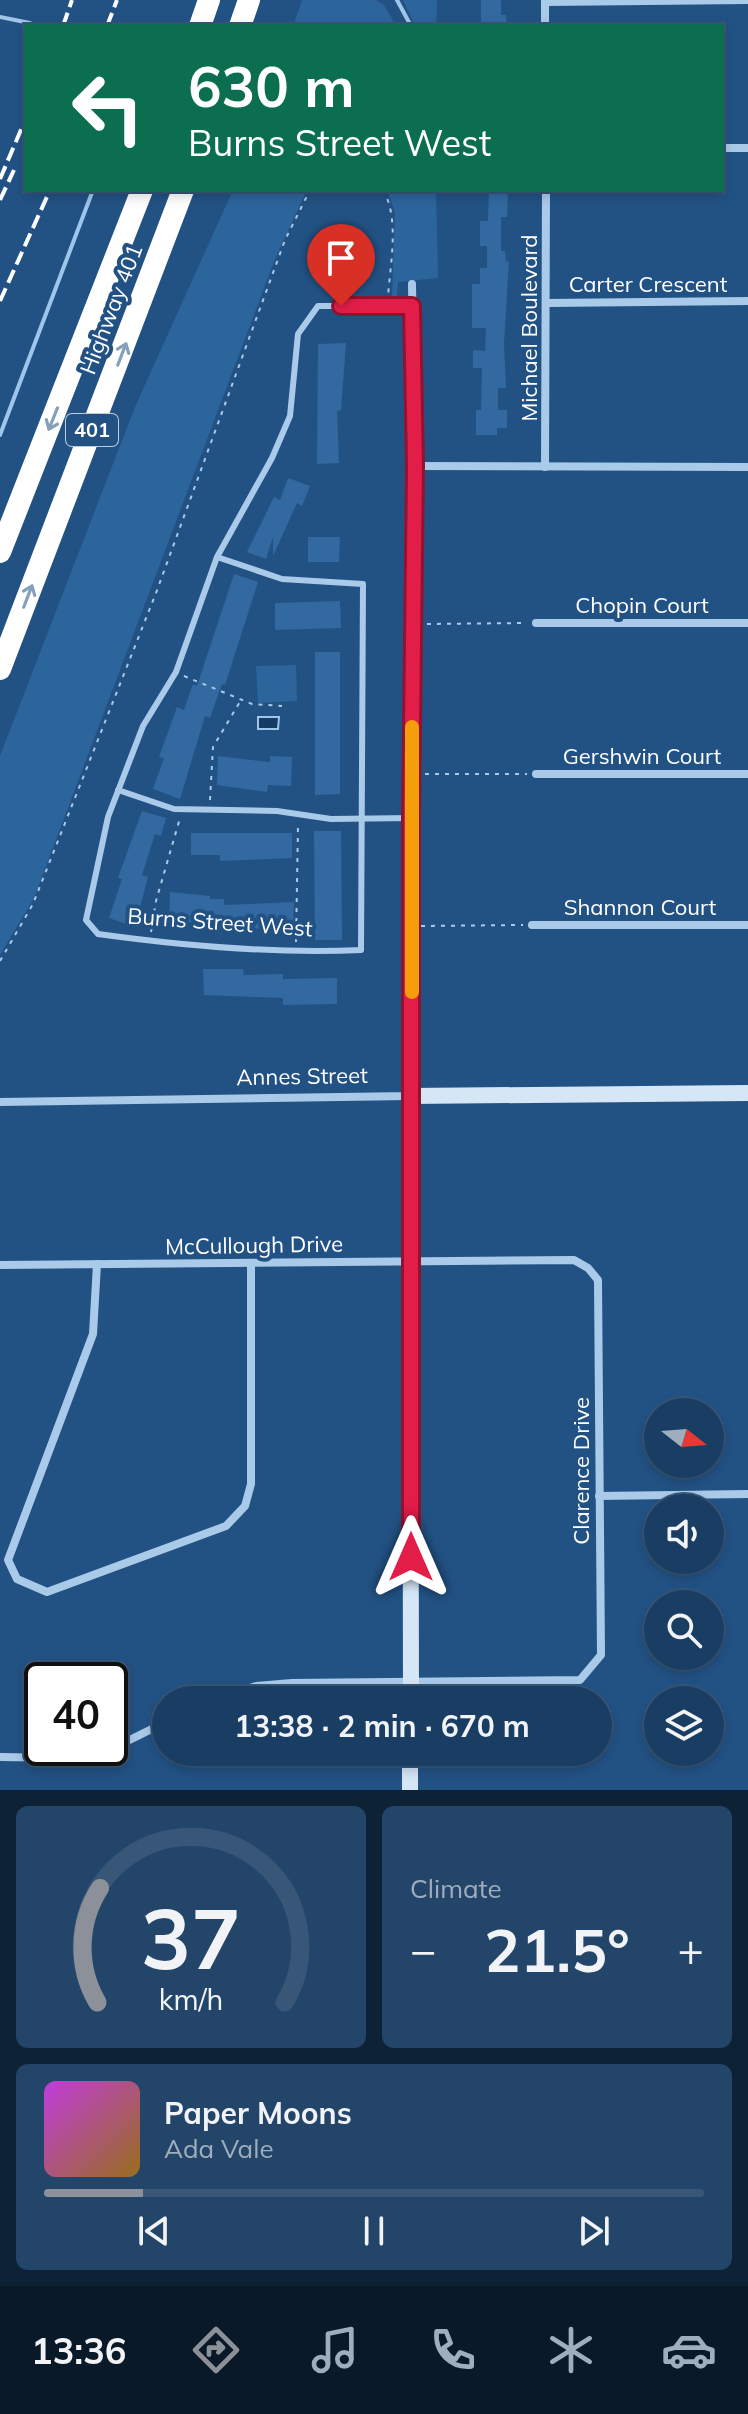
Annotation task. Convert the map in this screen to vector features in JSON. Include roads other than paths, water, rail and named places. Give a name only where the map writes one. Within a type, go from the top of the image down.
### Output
[{"type":"highway","points":[[201,24],[209,0]]},
{"type":"highway","points":[[241,24],[249,0]]},
{"type":"highway","name":"Highway 401","points":[[0,552],[141,192]]},
{"type":"highway","name":"Highway 401","points":[[0,669],[182,192]]},
{"type":"street","points":[[545,24],[545,1],[748,0]]},
{"type":"street","points":[[724,148],[748,148]]},
{"type":"street","name":"Michael Boulevard","points":[[545,467],[546,192]]},
{"type":"street","points":[[411,1686],[410,1096],[415,466],[412,284]]},
{"type":"street","name":"Carter Crescent","points":[[547,303],[748,301]]},
{"type":"street","points":[[415,466],[748,467]]},
{"type":"street","name":"Chopin Court","points":[[536,623],[748,623]]},
{"type":"street","name":"Gershwin Court","points":[[536,774],[748,774]]},
{"type":"street","name":"Shannon Court","points":[[532,925],[748,925]]},
{"type":"street","name":"Annes Street","points":[[0,1102],[748,1093]]},
{"type":"street","name":"Clarence Drive","points":[[256,1686],[580,1680],[601,1655],[598,1280],[588,1268],[574,1260],[411,1261]]},
{"type":"street","name":"McCullough Drive","points":[[0,1265],[411,1261]]},
{"type":"street","points":[[97,1264],[93,1334],[8,1560],[17,1579],[47,1592],[226,1526],[245,1506],[251,1484],[251,1263]]},
{"type":"street","points":[[599,1496],[748,1494]]},
{"type":"street","points":[[0,1757],[66,1758],[101,1754],[152,1729]]},
{"type":"street","points":[[410,1766],[410,1790]]},
{"type":"lane","name":"Burns Street West","points":[[217,557],[282,579],[363,584],[361,950],[296,951],[150,941],[98,934],[86,920],[108,817],[143,726],[176,672],[217,557],[272,458],[290,416],[298,334],[318,306],[412,306]]},
{"type":"lane","points":[[118,790],[158,805],[182,809],[277,811],[299,816],[363,820],[411,818]]},
{"type":"waterway","points":[[397,0],[410,24]]},
{"type":"waterway","points":[[0,17],[30,23]]},
{"type":"waterway","points":[[0,435],[92,192]]},
{"type":"railway","points":[[64,24],[72,0]]},
{"type":"railway","points":[[108,24],[117,0]]},
{"type":"railway","points":[[0,179],[24,123]]},
{"type":"railway","points":[[0,200],[14,170]]},
{"type":"railway","points":[[0,301],[49,192]]}]
